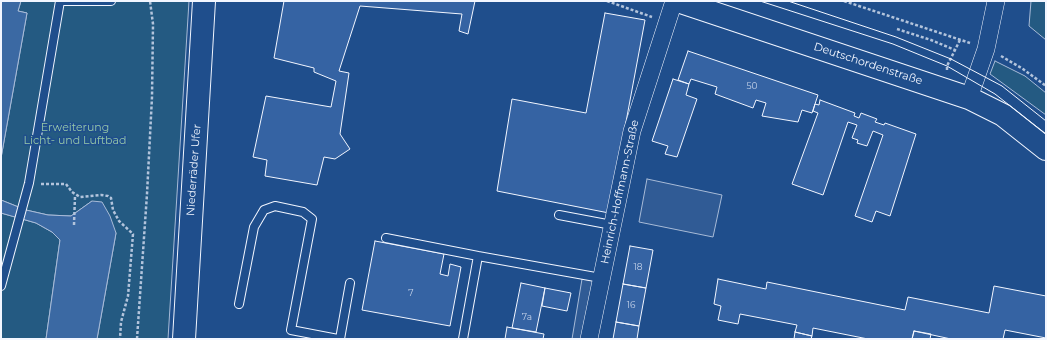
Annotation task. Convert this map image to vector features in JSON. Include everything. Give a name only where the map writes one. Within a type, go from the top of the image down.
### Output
[{"type":"main road","name":"Deutschordenstraße","points":[[678,1],[969,98],[1003,115],[1046,149]]},
{"type":"main road","name":"Niederräder Ufer","points":[[184,339],[205,6]]},
{"type":"street","name":"Heinrich-Hoffmann-Straße","points":[[589,339],[632,130],[674,1]]},
{"type":"street","points":[[969,98],[986,49],[996,1]]},
{"type":"lane","points":[[1,286],[29,183],[60,1],[111,1]]},
{"type":"lane","points":[[239,304],[254,227],[264,210],[275,206],[302,212],[312,219],[291,330],[339,339],[350,283]]},
{"type":"lane","points":[[559,215],[612,225]]},
{"type":"lane","points":[[386,238],[601,278]]},
{"type":"lane","points":[[463,339],[478,256]]},
{"type":"path","points":[[137,339],[152,97],[153,24],[150,1]]},
{"type":"path","points":[[607,1],[667,22]]},
{"type":"path","points":[[844,1],[986,49],[1006,58],[1046,86]]},
{"type":"path","points":[[897,29],[931,40],[955,50],[960,40]]},
{"type":"path","points":[[29,183],[47,185],[66,184],[76,195],[80,197],[101,194],[110,197],[113,210],[119,221],[133,234],[128,296],[121,322],[120,339]]},
{"type":"path","points":[[74,225],[76,195]]},
{"type":"green space","name":"Erweiterung Licht- und Luftbad","points":[[21,1],[189,1],[168,339],[97,339],[116,233],[92,201],[71,216],[48,215],[26,210],[1,200],[1,158],[27,13],[18,11]]},
{"type":"green space","points":[[1031,1],[1046,1],[1046,40],[1029,26]]},
{"type":"green space","points":[[995,61],[1025,76],[1046,93],[1046,115],[990,74]]},
{"type":"green space","points":[[1,213],[36,223],[52,232],[60,240],[46,339],[1,339]]},
{"type":"shaded area","points":[[1,1],[21,1],[18,11],[27,13],[1,158]]},
{"type":"shaded area","points":[[647,179],[722,195],[713,237],[639,222]]},
{"type":"shaded area","points":[[1,200],[26,210],[48,215],[71,216],[92,201],[102,202],[110,216],[116,233],[97,339],[46,339],[60,240],[52,232],[36,223],[1,213]]},
{"type":"shaded area","points":[[582,279],[595,281],[583,339],[572,339]]},
{"type":"building","points":[[284,1],[475,1],[468,34],[459,31],[462,14],[360,6],[339,71],[349,73],[340,134],[350,149],[335,159],[324,157],[317,185],[265,176],[267,160],[253,157],[266,96],[331,107],[336,81],[314,72],[314,68],[274,58]]},
{"type":"building","points":[[605,13],[645,20],[609,213],[497,191],[512,99],[586,113]]},
{"type":"building","points":[[688,51],[818,95],[812,113],[802,110],[798,122],[762,116],[766,103],[756,100],[753,108],[715,94],[717,87],[691,79],[689,84],[678,80]]},
{"type":"building","points":[[673,79],[689,84],[686,95],[697,99],[677,157],[665,154],[668,146],[652,141]]},
{"type":"building","points":[[820,100],[855,113],[854,116],[859,118],[861,113],[877,119],[875,122],[884,125],[885,123],[916,134],[890,216],[876,211],[872,222],[855,216],[883,135],[873,131],[867,146],[857,143],[858,140],[852,138],[857,125],[848,122],[823,195],[792,184],[818,113],[813,111],[815,104],[819,105]]},
{"type":"building","points":[[375,241],[444,254],[440,274],[448,276],[450,264],[461,267],[450,326],[362,310]]},
{"type":"building","points":[[630,246],[653,250],[646,288],[623,284]]},
{"type":"building","points":[[718,279],[766,289],[767,282],[905,310],[908,297],[989,313],[994,286],[1046,296],[1046,338],[1005,330],[1003,339],[951,339],[914,331],[912,339],[868,339],[813,328],[812,336],[795,332],[797,325],[740,314],[738,324],[718,320],[721,306],[714,304]]},
{"type":"building","points":[[521,283],[545,288],[536,332],[512,328]]},
{"type":"building","points":[[623,284],[646,288],[639,326],[616,322]]},
{"type":"building","points":[[545,288],[571,293],[567,311],[542,306]]},
{"type":"building","points":[[616,322],[639,326],[637,339],[613,339]]},
{"type":"building","points":[[507,327],[544,334],[543,339],[505,339]]},
{"type":"building","points":[[914,331],[931,334],[930,339],[912,339]]},
{"type":"building","points":[[795,332],[812,336],[811,339],[794,339]]},
{"type":"tram line","points":[[760,1],[893,44],[947,66],[995,94],[1046,134]]},
{"type":"tram line","points":[[788,1],[896,37],[951,59],[1002,86],[1046,121]]}]
